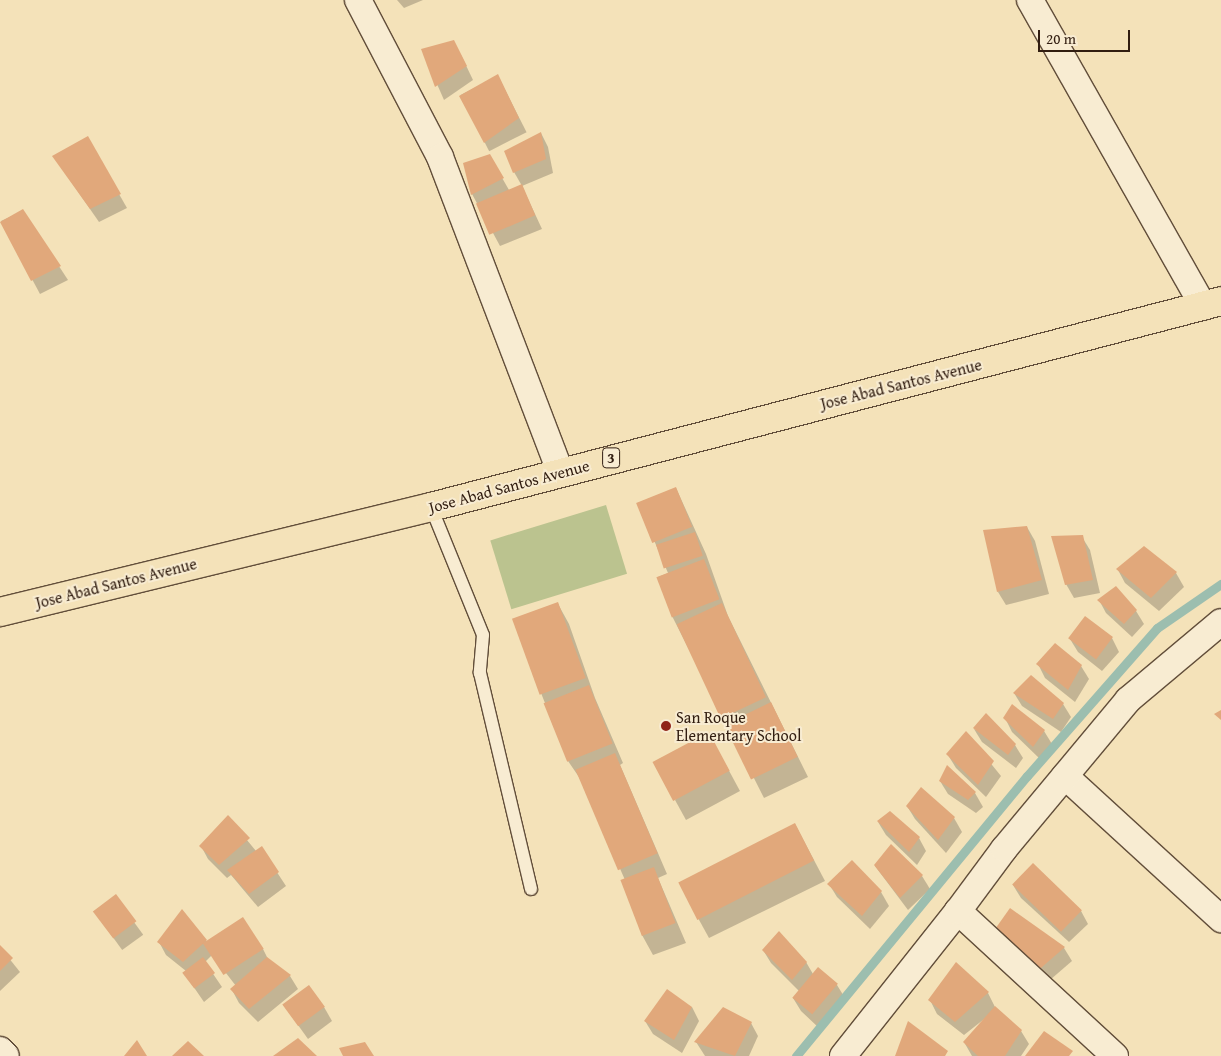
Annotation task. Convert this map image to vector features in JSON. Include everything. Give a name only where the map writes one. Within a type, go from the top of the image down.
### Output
[{"type":"highway","name":"Jose Abad Santos Avenue","points":[[0,612],[431,507],[1212,304]]},
{"type":"street","points":[[358,0],[440,157],[560,472]]},
{"type":"street","points":[[1030,0],[1212,304]]},
{"type":"street","points":[[843,1056],[1065,776],[1128,700],[1221,622]]},
{"type":"street","points":[[1065,776],[1221,919]]},
{"type":"street","points":[[958,911],[1115,1056]]},
{"type":"street","points":[[0,1050],[6,1056]]},
{"type":"lane","points":[[431,507],[483,635],[480,672],[532,890]]},
{"type":"green space","points":[[606,505],[627,574],[511,609],[490,540]]},
{"type":"building","points":[[454,40],[467,66],[435,87],[421,49]]},
{"type":"building","points":[[498,74],[519,118],[484,143],[459,96]]},
{"type":"building","points":[[541,132],[546,159],[513,173],[504,151]]},
{"type":"building","points":[[88,136],[121,194],[90,209],[52,156]]},
{"type":"building","points":[[490,154],[504,178],[471,195],[463,163]]},
{"type":"building","points":[[522,184],[535,215],[489,235],[476,204]]},
{"type":"building","points":[[23,209],[61,266],[31,281],[0,222]]},
{"type":"building","points":[[676,487],[692,527],[652,543],[636,503]]},
{"type":"building","points":[[1027,526],[1042,580],[997,592],[983,530]]},
{"type":"building","points":[[695,532],[703,556],[664,568],[656,545]]},
{"type":"building","points":[[1083,535],[1093,580],[1065,585],[1051,536]]},
{"type":"building","points":[[1144,546],[1177,572],[1151,598],[1116,569]]},
{"type":"building","points":[[704,559],[719,599],[672,617],[656,577]]},
{"type":"building","points":[[1116,586],[1137,610],[1124,624],[1097,600]]},
{"type":"building","points":[[558,602],[586,678],[540,695],[512,619]]},
{"type":"building","points":[[722,603],[766,697],[721,718],[677,624]]},
{"type":"building","points":[[1085,616],[1113,637],[1096,659],[1068,638]]},
{"type":"building","points":[[1055,643],[1082,665],[1068,690],[1036,664]]},
{"type":"building","points":[[1031,675],[1064,703],[1053,719],[1013,693]]},
{"type":"building","points":[[589,685],[613,743],[567,762],[544,703]]},
{"type":"building","points":[[771,702],[798,757],[751,780],[724,725]]},
{"type":"building","points":[[1012,704],[1045,730],[1033,747],[1003,718]]},
{"type":"building","points":[[1221,710],[1221,720],[1214,714]]},
{"type":"building","points":[[986,713],[1016,744],[1008,755],[973,728]]},
{"type":"building","points":[[966,731],[994,761],[978,785],[946,754]]},
{"type":"building","points":[[709,732],[730,771],[673,801],[652,762]]},
{"type":"building","points":[[615,753],[658,853],[618,870],[575,770]]},
{"type":"building","points":[[947,765],[976,792],[968,800],[939,781]]},
{"type":"building","points":[[921,787],[955,817],[938,840],[906,806]]},
{"type":"building","points":[[890,811],[920,837],[909,852],[877,821]]},
{"type":"building","points":[[228,815],[250,838],[219,865],[199,846]]},
{"type":"building","points":[[795,823],[814,860],[697,920],[678,882]]},
{"type":"building","points":[[891,844],[923,875],[900,898],[874,865]]},
{"type":"building","points":[[262,846],[279,872],[249,894],[227,870]]},
{"type":"building","points":[[852,860],[882,891],[862,916],[827,884]]},
{"type":"building","points":[[1033,863],[1082,910],[1061,932],[1012,885]]},
{"type":"building","points":[[654,867],[676,923],[642,936],[620,880]]},
{"type":"building","points":[[116,894],[136,921],[113,939],[93,911]]},
{"type":"building","points":[[1010,908],[1065,947],[1034,974],[993,932]]},
{"type":"building","points":[[182,909],[207,940],[183,962],[157,942]]},
{"type":"building","points":[[243,917],[264,949],[223,975],[203,943]]},
{"type":"building","points":[[779,931],[807,962],[792,980],[762,950]]},
{"type":"building","points":[[0,945],[13,958],[0,971]]},
{"type":"building","points":[[203,957],[215,973],[194,989],[182,973]]},
{"type":"building","points":[[267,957],[291,975],[249,1009],[230,989]]},
{"type":"building","points":[[956,962],[989,992],[955,1022],[928,1000]]},
{"type":"building","points":[[818,967],[838,984],[812,1014],[792,998]]},
{"type":"building","points":[[309,985],[325,1007],[298,1026],[282,1004]]},
{"type":"building","points":[[667,989],[692,1007],[674,1040],[644,1021]]},
{"type":"building","points":[[995,1006],[1022,1030],[1005,1056],[978,1056],[963,1042]]},
{"type":"building","points":[[723,1007],[752,1022],[735,1056],[694,1042]]},
{"type":"building","points":[[908,1021],[948,1051],[945,1056],[895,1056]]},
{"type":"building","points":[[1044,1031],[1073,1051],[1069,1056],[1025,1056]]},
{"type":"building","points":[[298,1038],[317,1056],[273,1056]]},
{"type":"building","points":[[137,1040],[147,1056],[124,1056]]},
{"type":"building","points":[[188,1041],[204,1056],[172,1056]]},
{"type":"building","points":[[365,1042],[374,1056],[343,1056],[339,1048]]},
{"type":"waterway","points":[[796,1056],[1027,776],[1157,628],[1221,584]]},
{"type":"place","name":"San Roque Elementary School","points":[[666,726]]}]
